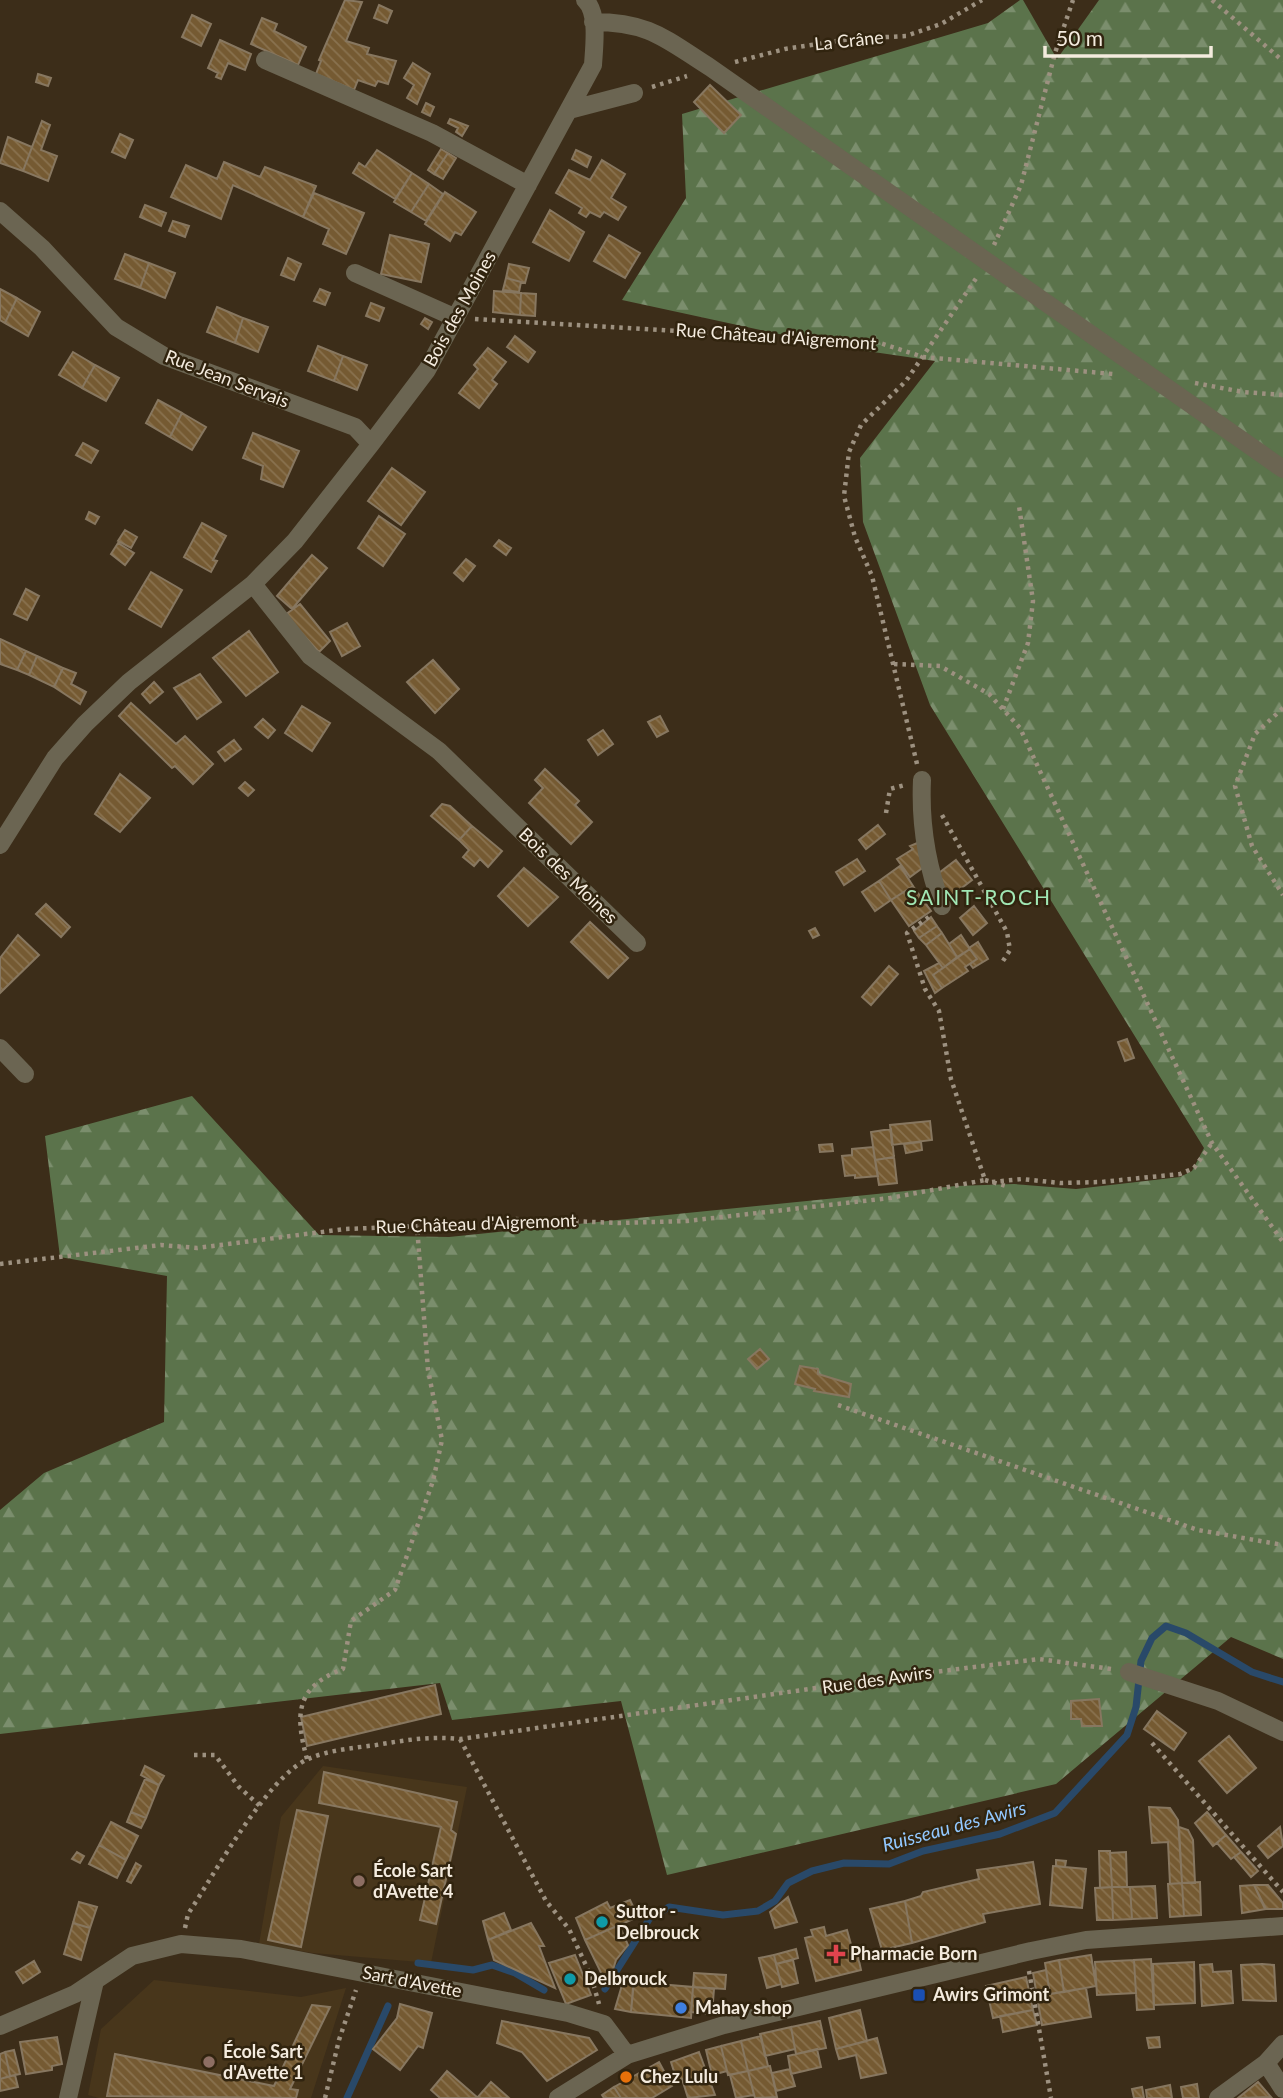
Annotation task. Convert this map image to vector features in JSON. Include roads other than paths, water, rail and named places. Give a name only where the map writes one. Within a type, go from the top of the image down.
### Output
[{"type":"street","name":"Bois des Moines","points":[[0,845],[55,758],[85,724],[128,682],[253,584],[295,541],[427,370],[593,65],[593,22],[589,4],[585,0]]},
{"type":"street","points":[[593,22],[625,22],[646,27],[711,68],[1147,377],[1283,469]]},
{"type":"street","points":[[265,60],[432,133],[528,185]]},
{"type":"street","points":[[569,110],[634,93]]},
{"type":"street","name":"Rue Jean Servais","points":[[0,211],[42,247],[116,327],[164,356],[355,427],[371,444]]},
{"type":"street","points":[[355,273],[456,318]]},
{"type":"street","name":"Bois des Moines","points":[[253,584],[310,656],[439,751],[637,943]]},
{"type":"street","points":[[922,780],[921,805],[930,876],[942,906]]},
{"type":"street","points":[[0,1048],[25,1074]]},
{"type":"street","points":[[1129,1672],[1149,1676],[1217,1701],[1283,1732]]},
{"type":"street","points":[[558,2098],[627,2055],[724,2025],[1026,1952],[1086,1940],[1283,1926]]},
{"type":"street","name":"Sart d'Avette","points":[[0,2026],[75,1994],[132,1956],[181,1944],[241,1949],[568,2013],[604,2024],[627,2055]]},
{"type":"street","points":[[68,2098],[95,1981]]},
{"type":"street","points":[[1218,2098],[1266,2063],[1283,2044]]},
{"type":"street","points":[[1266,2063],[1283,2089]]},
{"type":"waterway","name":"Ruisseau des Awirs","points":[[605,1989],[650,1918],[669,1907],[723,1915],[758,1911],[775,1901],[788,1883],[812,1871],[844,1863],[889,1864],[923,1851],[1000,1834],[1055,1813],[1127,1735],[1136,1707],[1141,1661],[1152,1638],[1166,1626],[1186,1633],[1252,1672],[1283,1682]]},
{"type":"waterway","name":"Ruisseau des Awirs","points":[[418,1963],[473,1970],[492,1965],[515,1973],[544,1990]]},
{"type":"waterway","name":"Ruisseau des Awirs","points":[[347,2098],[388,2006]]},
{"type":"place","name":"École Sart d'Avette 4","points":[[359,1881]]},
{"type":"place","name":"Suttor - Delbrouck","points":[[602,1922]]},
{"type":"place","name":"Pharmacie Born","points":[[836,1954]]},
{"type":"place","name":"Delbrouck","points":[[570,1979]]},
{"type":"place","name":"Awirs Grimont","points":[[919,1995]]},
{"type":"place","name":"Mahay shop","points":[[681,2008]]},
{"type":"place","name":"École Sart d'Avette 1","points":[[209,2062]]},
{"type":"place","name":"Chez Lulu","points":[[626,2077]]},
{"type":"district","name":"SAINT-ROCH","points":[[979,898]]}]
